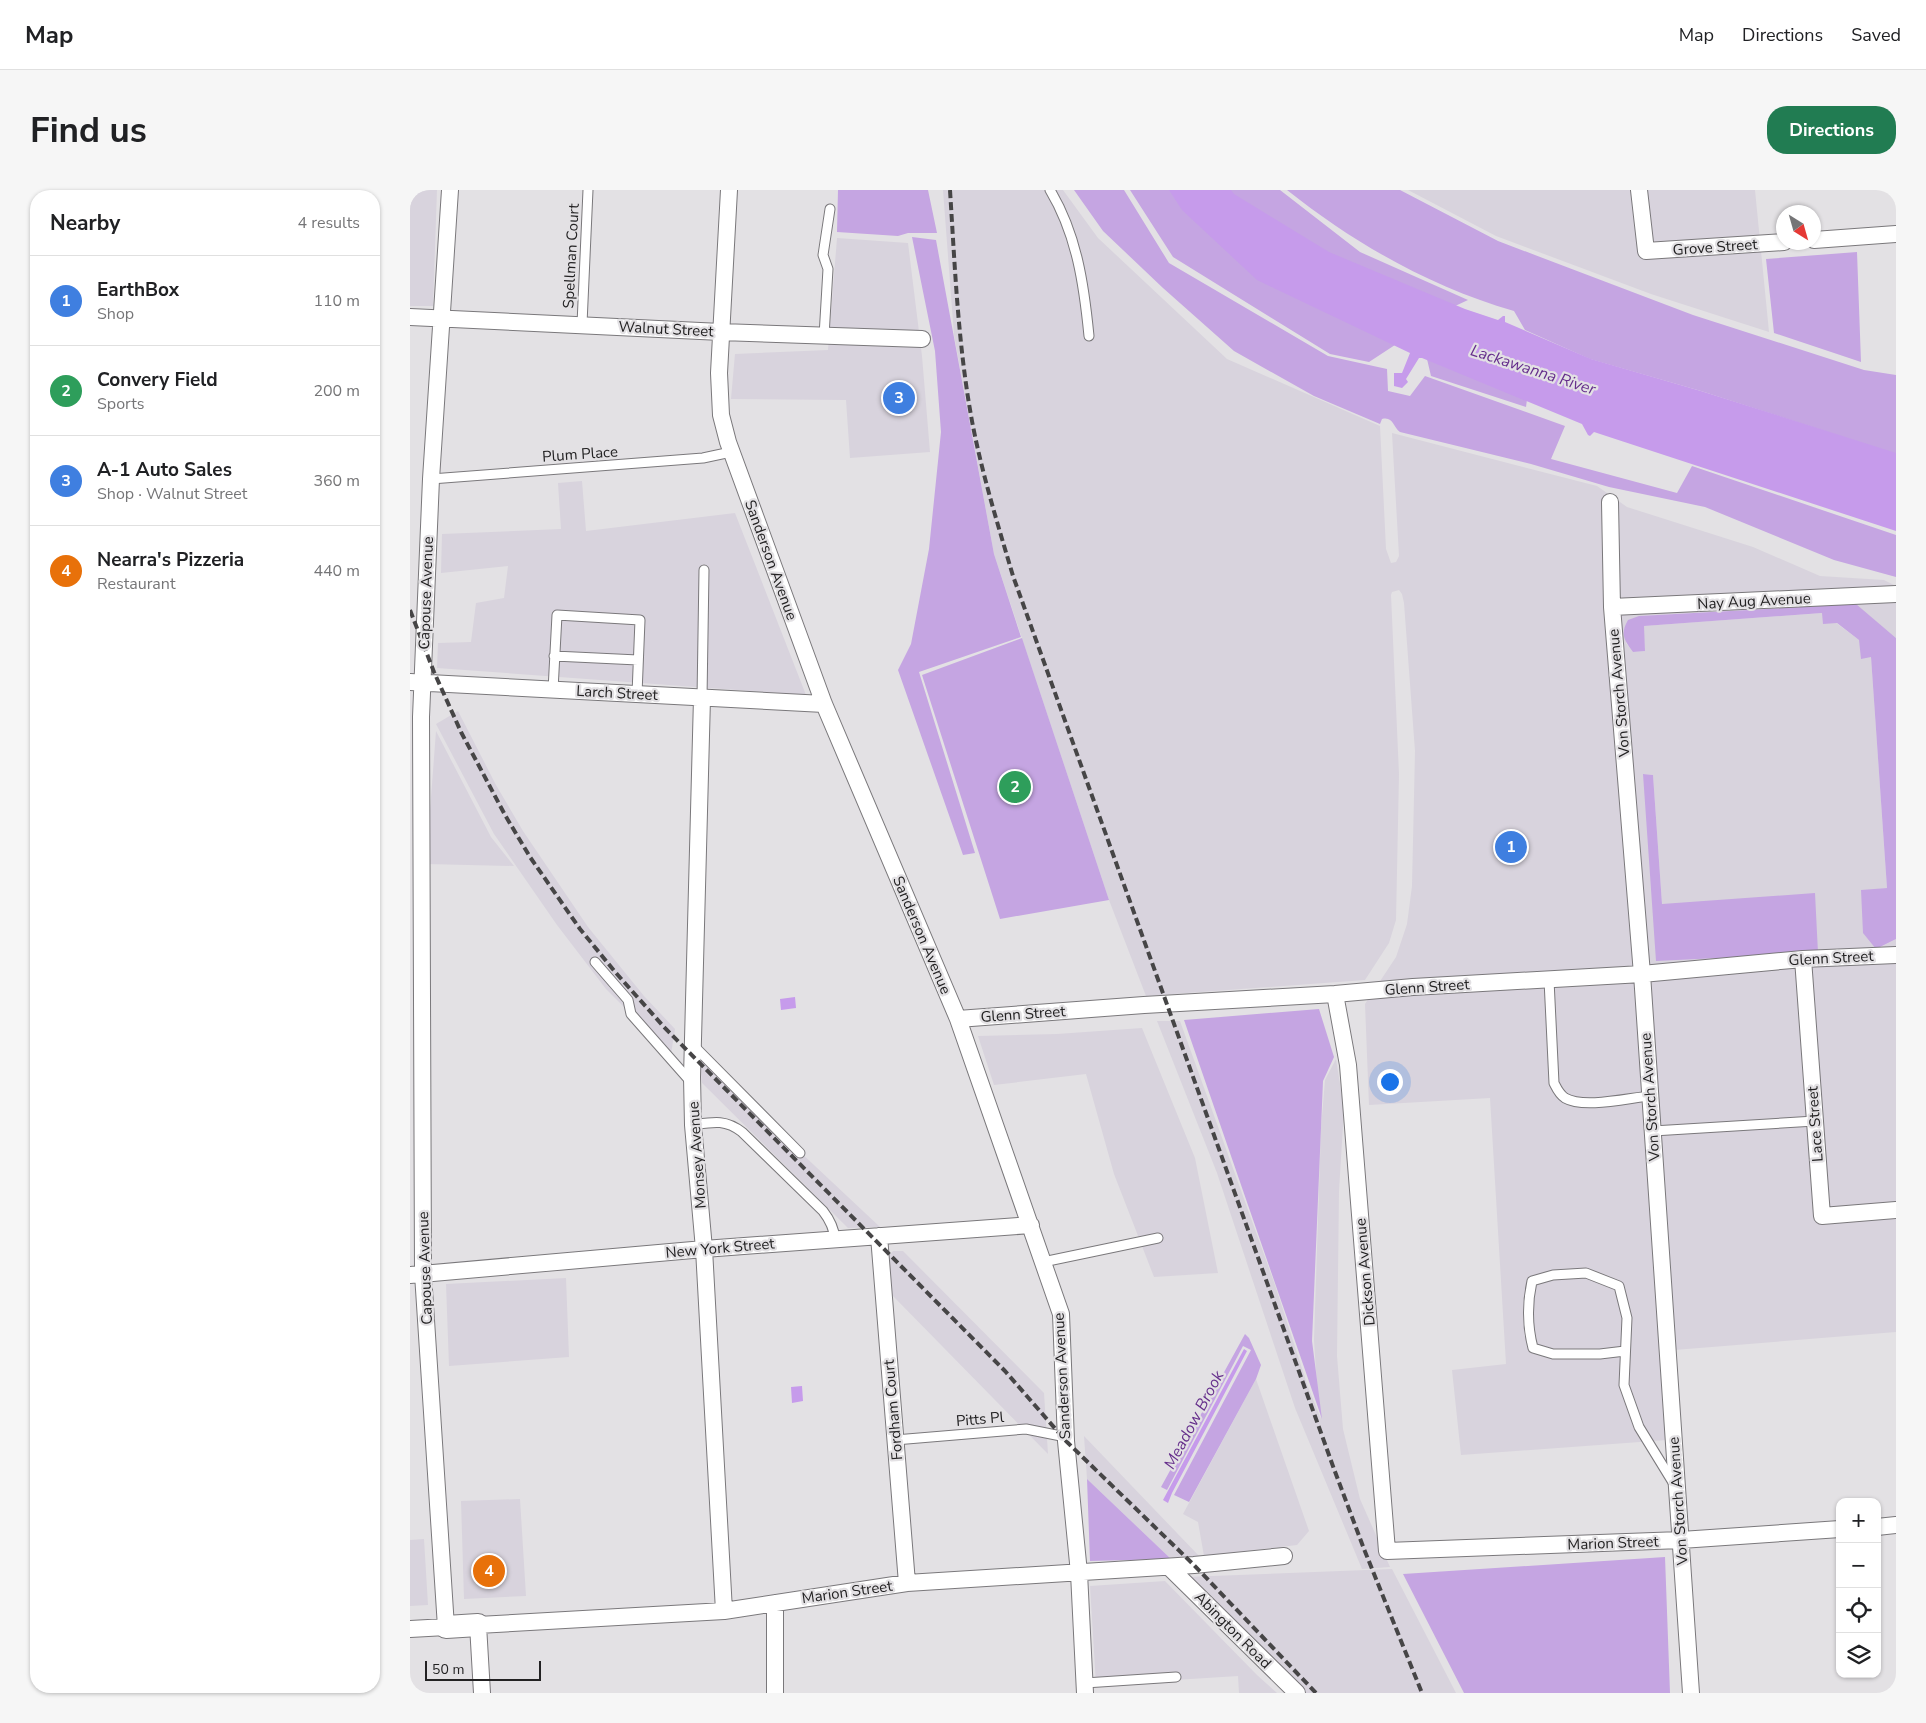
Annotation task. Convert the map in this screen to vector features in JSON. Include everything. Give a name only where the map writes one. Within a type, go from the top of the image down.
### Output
[{"type":"street","name":"Capouse Avenue","points":[[446,1626],[417,1274],[421,717],[416,683],[450,190]]},
{"type":"street","name":"Sanderson Avenue","points":[[729,190],[719,397],[721,415],[731,452],[824,704],[958,1019],[1061,1314],[1066,1437],[1079,1573],[1085,1688]]},
{"type":"street","name":"Grove Street","points":[[1639,190],[1646,251],[1776,243]]},
{"type":"street","points":[[1821,239],[1896,234]]},
{"type":"street","name":"Walnut Street","points":[[410,317],[721,332],[922,339]]},
{"type":"street","name":"Von Storch Avenue","points":[[1610,502],[1612,607],[1642,974],[1691,1693]]},
{"type":"street","name":"Nay Aug Avenue","points":[[1612,607],[1896,594]]},
{"type":"street","name":"Larch Street","points":[[416,683],[824,704]]},
{"type":"street","name":"Monsey Avenue","points":[[702,698],[692,1083],[693,1124],[704,1249],[724,1611]]},
{"type":"street","name":"Glenn Street","points":[[958,1019],[1414,987],[1642,974],[1803,959],[1896,955]]},
{"type":"street","name":"Lace Street","points":[[1803,959],[1822,1216],[1896,1210]]},
{"type":"street","name":"Dickson Avenue","points":[[1335,994],[1348,1065],[1387,1552]]},
{"type":"street","name":"New York Street","points":[[417,1274],[704,1249],[1030,1225]]},
{"type":"street","name":"Fordham Court","points":[[879,1236],[907,1583]]},
{"type":"street","points":[[1881,1527],[1896,1525]]},
{"type":"street","name":"Marion Street","points":[[1387,1552],[1681,1540],[1836,1529]]},
{"type":"street","name":"Marion Street","points":[[410,1629],[724,1611],[907,1583],[1169,1567],[1284,1556]]},
{"type":"street","name":"Abington Road","points":[[1169,1567],[1297,1693]]},
{"type":"street","points":[[775,1603],[775,1693]]},
{"type":"street","points":[[478,1625],[482,1693]]},
{"type":"lane","name":"Spellman Court","points":[[582,324],[588,190]]},
{"type":"lane","points":[[1050,190],[1062,211],[1076,253],[1084,287],[1089,336]]},
{"type":"lane","points":[[824,336],[828,269],[824,255],[830,209]]},
{"type":"lane","name":"Plum Place","points":[[431,479],[703,458],[731,452]]},
{"type":"lane","points":[[702,698],[704,570]]},
{"type":"lane","points":[[553,690],[556,615],[640,620],[636,694]]},
{"type":"lane","points":[[554,656],[638,660]]},
{"type":"lane","points":[[596,962],[628,1000],[632,1014],[692,1083]]},
{"type":"lane","points":[[1549,980],[1554,1082],[1558,1092],[1566,1098],[1583,1103],[1650,1096]]},
{"type":"lane","points":[[693,1045],[800,1153]]},
{"type":"lane","points":[[1652,1130],[1815,1121]]},
{"type":"lane","points":[[693,1124],[728,1123],[742,1132],[823,1211],[835,1231],[835,1239]]},
{"type":"lane","points":[[1043,1262],[1158,1238]]},
{"type":"lane","points":[[1625,1351],[1600,1354],[1553,1354],[1533,1348],[1528,1330],[1528,1300],[1532,1281],[1553,1275],[1586,1273],[1619,1286],[1627,1318],[1624,1385],[1639,1427],[1676,1488]]},
{"type":"lane","name":"Pitts Pl","points":[[895,1440],[1026,1429],[1066,1437]]},
{"type":"lane","points":[[1085,1688],[1176,1677]]},
{"type":"shaded area","points":[[410,190],[437,190],[433,306],[410,306]]},
{"type":"shaded area","points":[[838,190],[928,190],[937,233],[908,233],[898,236],[837,232]]},
{"type":"shaded area","points":[[943,190],[1063,190],[1098,238],[1227,359],[1380,426],[1386,549],[1391,563],[1396,562],[1399,556],[1392,433],[1597,486],[1627,507],[1753,547],[1820,576],[1884,580],[1896,586],[1896,638],[1855,604],[1639,616],[1626,643],[1633,652],[1645,651],[1643,626],[1823,613],[1859,640],[1871,657],[1887,888],[1861,891],[1877,949],[1896,939],[1896,1332],[1662,1351],[1667,1440],[1461,1455],[1452,1370],[1506,1364],[1490,1098],[1369,1105],[1365,1004],[1396,957],[1407,924],[1412,886],[1415,751],[1402,594],[1399,590],[1392,592],[1391,595],[1399,774],[1396,920],[1389,943],[1365,980],[1146,996],[1109,900],[994,554],[954,335]],"holes":[[[1644,774],[1653,775],[1662,904],[1657,961]]]},
{"type":"shaded area","points":[[1074,190],[1124,190],[1169,263],[1328,356],[1387,369],[1388,391],[1410,396],[1425,376],[1565,426],[1551,459],[1677,493],[1692,466],[1896,535],[1896,577],[1834,560],[1705,507],[1609,487],[1531,464],[1400,432],[1386,418],[1382,419],[1380,424],[1314,396],[1234,351],[1163,288],[1103,231]]},
{"type":"shaded area","points":[[1130,190],[1280,190],[1360,252],[1468,300],[1453,307],[1369,362],[1330,354],[1173,257]]},
{"type":"shaded area","points":[[1287,190],[1400,190],[1498,241],[1693,315],[1864,370],[1896,375],[1896,454],[1701,391],[1590,359],[1525,330],[1514,311],[1453,290],[1395,262],[1339,228]]},
{"type":"shaded area","points":[[1408,190],[1755,190],[1769,332],[1651,294],[1496,236]]},
{"type":"shaded area","points":[[912,237],[936,240],[994,554],[1021,637],[919,672],[975,853],[963,855],[898,670],[911,644],[929,549],[941,432],[935,351]]},
{"type":"shaded area","points":[[837,238],[908,243],[922,356],[930,452],[850,458],[846,400],[731,399],[735,354],[828,350]]},
{"type":"shaded area","points":[[1857,252],[1861,362],[1774,333],[1766,259]]},
{"type":"shaded area","points":[[1427,359],[1528,392],[1526,407],[1431,376]]},
{"type":"shaded area","points":[[582,481],[586,531],[735,513],[806,695],[437,668],[438,643],[471,642],[476,603],[504,598],[508,566],[441,573],[442,534],[561,529],[558,483]]},
{"type":"shaded area","points":[[1856,604],[1896,638],[1896,939],[1876,949],[1863,933],[1861,890],[1887,888],[1871,657],[1861,659],[1859,640],[1837,623],[1823,624],[1822,613],[1644,626],[1645,651],[1633,652],[1624,637],[1624,629],[1628,620],[1639,616]]},
{"type":"shaded area","points":[[1022,638],[1109,900],[1000,919],[922,675]]},
{"type":"shaded area","points":[[458,711],[496,785],[523,831],[588,927],[644,996],[675,1029],[671,1054],[606,989],[557,925],[494,834],[436,724]]},
{"type":"shaded area","points":[[436,731],[491,837],[514,866],[426,864]]},
{"type":"shaded area","points":[[1643,774],[1653,775],[1662,904],[1815,893],[1818,953],[1656,961]]},
{"type":"shaded area","points":[[1319,1009],[1334,1057],[1323,1081],[1312,1341],[1322,1419],[1184,1020]]},
{"type":"shaded area","points":[[1157,1021],[1180,1021],[1275,1285],[1308,1387],[1321,1419],[1314,1340],[1321,1128],[1325,1080],[1336,1059],[1344,1109],[1339,1191],[1337,1356],[1343,1429],[1360,1499],[1390,1567],[1362,1569],[1295,1408],[1217,1173]]},
{"type":"shaded area","points":[[1142,1028],[1195,1158],[1218,1273],[1154,1277],[1114,1174],[1086,1074],[994,1085],[978,1036],[1057,1034]]},
{"type":"shaded area","points":[[699,1057],[880,1227],[848,1228],[702,1083]]},
{"type":"shaded area","points":[[893,1251],[903,1251],[1044,1393],[1048,1454],[892,1295],[888,1257]]},
{"type":"shaded area","points":[[566,1278],[569,1357],[449,1366],[446,1284]]},
{"type":"shaded area","points":[[1245,1334],[1249,1338],[1261,1365],[1256,1379],[1189,1502],[1174,1495],[1251,1350],[1243,1346],[1167,1490],[1161,1487]]},
{"type":"shaded area","points":[[1256,1379],[1309,1531],[1297,1545],[1204,1556],[1198,1522],[1183,1514]]},
{"type":"shaded area","points":[[1084,1436],[1200,1557],[1171,1559],[1087,1479]]},
{"type":"shaded area","points":[[1087,1479],[1171,1559],[1090,1561]]},
{"type":"shaded area","points":[[520,1499],[526,1596],[464,1599],[461,1501]]},
{"type":"shaded area","points":[[424,1539],[428,1605],[410,1606],[410,1540]]},
{"type":"shaded area","points":[[1665,1557],[1670,1693],[1464,1693],[1403,1574]]},
{"type":"shaded area","points":[[1392,1569],[1456,1693],[1299,1693],[1186,1577]]},
{"type":"shaded area","points":[[1165,1581],[1277,1693],[1239,1693],[1238,1676],[1096,1685],[1090,1586]]},
{"type":"water","name":"Lackawanna River","points":[[1169,190],[1231,190],[1234,194],[1329,252],[1465,309],[1498,320],[1505,316],[1505,322],[1591,359],[1701,391],[1896,453],[1896,531],[1594,432],[1590,436],[1582,424],[1422,358],[1419,358],[1406,379],[1408,382],[1402,388],[1394,386],[1394,373],[1402,373],[1410,353],[1257,280],[1182,210]]},
{"type":"water","points":[[795,997],[796,1008],[781,1010],[780,999]]},
{"type":"water","points":[[1244,1349],[1247,1351],[1168,1503],[1163,1500]]},
{"type":"water","points":[[802,1386],[803,1401],[792,1403],[791,1387]]},
{"type":"railway","points":[[950,190],[958,306],[967,392],[981,460],[1013,576],[1334,1469],[1422,1693]]},
{"type":"railway","points":[[410,610],[434,672],[461,732],[505,815],[530,857],[580,929],[616,973],[664,1027],[1005,1371],[1066,1441],[1194,1565],[1316,1693]]},
{"type":"place","name":"A-1 Auto Sales","points":[[899,398]]},
{"type":"place","name":"Convery Field","points":[[1015,787]]},
{"type":"place","name":"EarthBox","points":[[1511,847]]},
{"type":"place","name":"Nearra's Pizzeria","points":[[489,1571]]},
{"type":"water label","name":"Meadow Brook","points":[[1194,1420]]}]
